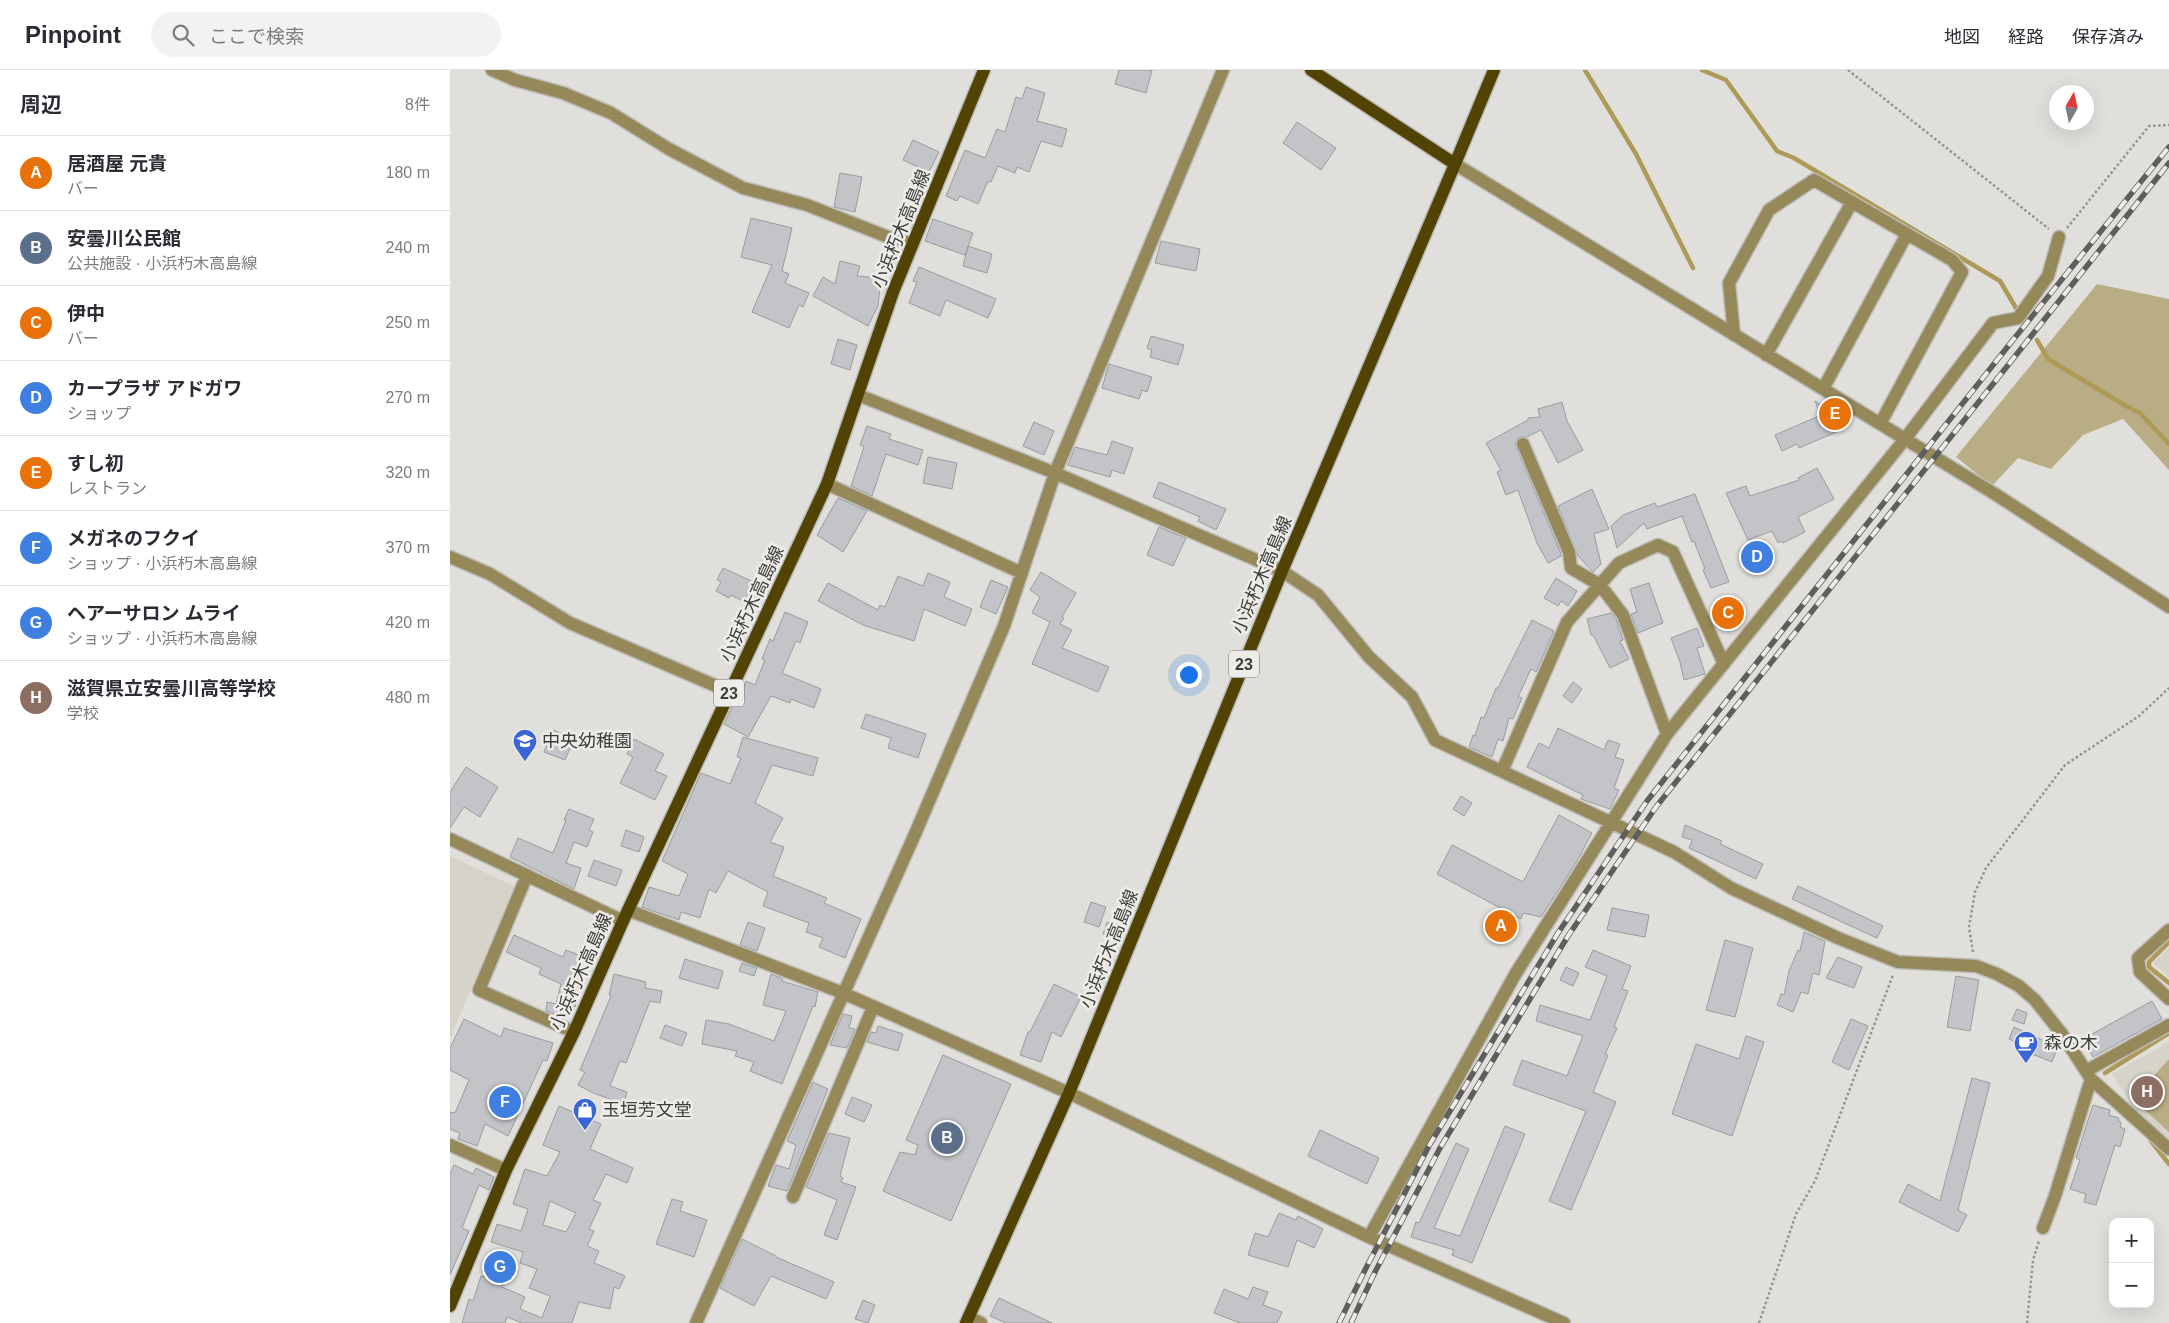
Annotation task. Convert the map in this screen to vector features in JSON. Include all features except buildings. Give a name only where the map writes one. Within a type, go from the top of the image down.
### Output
[{"type":"main road","name":"小浜朽木高島線","points":[[450,1306],[506,1170],[574,1032],[625,915],[827,484],[893,292],[984,70]]},
{"type":"main road","points":[[1311,70],[1455,164]]},
{"type":"main road","name":"小浜朽木高島線","points":[[967,1320],[1069,1093],[1282,571],[1494,70]]},
{"type":"street","points":[[492,70],[515,80],[563,93],[610,113],[669,149],[743,188],[807,205],[888,237],[913,244]]},
{"type":"street","points":[[696,1323],[915,834],[1004,626],[1055,473],[1223,70]]},
{"type":"street","points":[[1455,164],[1995,494],[2169,607]]},
{"type":"street","points":[[1734,335],[1729,284],[1770,210],[1814,180],[1952,260],[1962,272],[1880,424]]},
{"type":"street","points":[[1766,355],[1852,202]]},
{"type":"street","points":[[1823,389],[1907,234]]},
{"type":"street","points":[[1368,1237],[1516,972],[1666,734],[1904,439],[1993,323],[2018,318],[2048,276],[2059,237]]},
{"type":"street","points":[[858,395],[1055,473],[1282,571],[1318,595],[1369,657],[1412,697],[1435,740],[1674,852],[1731,888],[1838,938],[1898,962],[1976,966],[1998,974],[2012,982],[2035,1000],[2062,1034],[2089,1075],[2169,1149]]},
{"type":"street","points":[[1523,444],[1569,552],[1571,568],[1600,585],[1623,615],[1666,734]]},
{"type":"street","points":[[827,484],[1022,573]]},
{"type":"street","points":[[1502,771],[1567,622],[1619,564],[1658,545],[1673,552],[1724,664]]},
{"type":"street","points":[[450,558],[490,574],[570,623],[730,692]]},
{"type":"street","points":[[450,838],[527,875],[625,915],[873,1007],[1069,1093],[1368,1237],[1564,1323]]},
{"type":"street","points":[[527,875],[479,990],[574,1032]]},
{"type":"street","points":[[2169,930],[2138,958],[2140,972],[2169,999]]},
{"type":"street","points":[[793,1197],[873,1007]]},
{"type":"street","points":[[2043,1228],[2055,1196],[2089,1075],[2169,1025]]},
{"type":"street","points":[[450,1145],[506,1170]]},
{"type":"street","points":[[967,1320],[980,1323]]},
{"type":"path","points":[[1848,70],[2059,237],[2149,126],[2169,125]]},
{"type":"path","points":[[1976,966],[1970,944],[1969,927],[1975,892],[1986,868],[2065,765],[2139,716],[2169,688]]},
{"type":"path","points":[[1759,1323],[1796,1214],[1815,1181],[1898,962]]},
{"type":"path","points":[[2027,1323],[2033,1260],[2043,1228]]},
{"type":"shaded area","points":[[2097,284],[2169,299],[2169,470],[2123,419],[2083,435],[2051,469],[2018,458],[1992,486],[1956,457]]},
{"type":"shaded area","points":[[450,856],[514,886],[450,1039]]},
{"type":"shaded area","points":[[2169,947],[2169,978],[2153,963]]},
{"type":"shaded area","points":[[2169,1042],[2169,1140],[2136,1110],[2112,1074]]},
{"type":"shaded area","points":[[2169,1059],[2169,1132],[2133,1099]]},
{"type":"waterway","points":[[1585,70],[1636,154],[1693,268]]},
{"type":"waterway","points":[[1702,70],[1726,80],[1777,151],[1794,158],[2000,281],[2016,308]]},
{"type":"waterway","points":[[2037,340],[2048,359],[2140,413],[2169,444]]},
{"type":"waterway","points":[[2169,942],[2149,962],[2149,967],[2169,983]]},
{"type":"waterway","points":[[2105,1073],[2169,1033]]},
{"type":"waterway","points":[[2151,1141],[2169,1164]]},
{"type":"railway","points":[[1339,1323],[1430,1144],[1558,933],[1647,801],[2013,340],[2169,147]]},
{"type":"railway","points":[[1351,1323],[1375,1272],[1440,1148],[1568,936],[1656,807],[2169,163]]},
{"type":"place","name":"すし初","points":[[1835,414]]},
{"type":"place","name":"カープラザ アドガワ","points":[[1757,557]]},
{"type":"place","name":"伊中","points":[[1728,613]]},
{"type":"place","name":"中央幼稚園","points":[[525,762]]},
{"type":"place","name":"居酒屋 元貴","points":[[1501,926]]},
{"type":"place","name":"森の木","points":[[2026,1064]]},
{"type":"place","name":"滋賀県立安曇川高等学校","points":[[2147,1092]]},
{"type":"place","name":"メガネのフクイ","points":[[505,1102]]},
{"type":"place","name":"玉垣芳文堂","points":[[585,1131]]},
{"type":"place","name":"安曇川公民館","points":[[947,1138]]},
{"type":"place","name":"ヘアーサロン ムライ","points":[[500,1267]]}]
